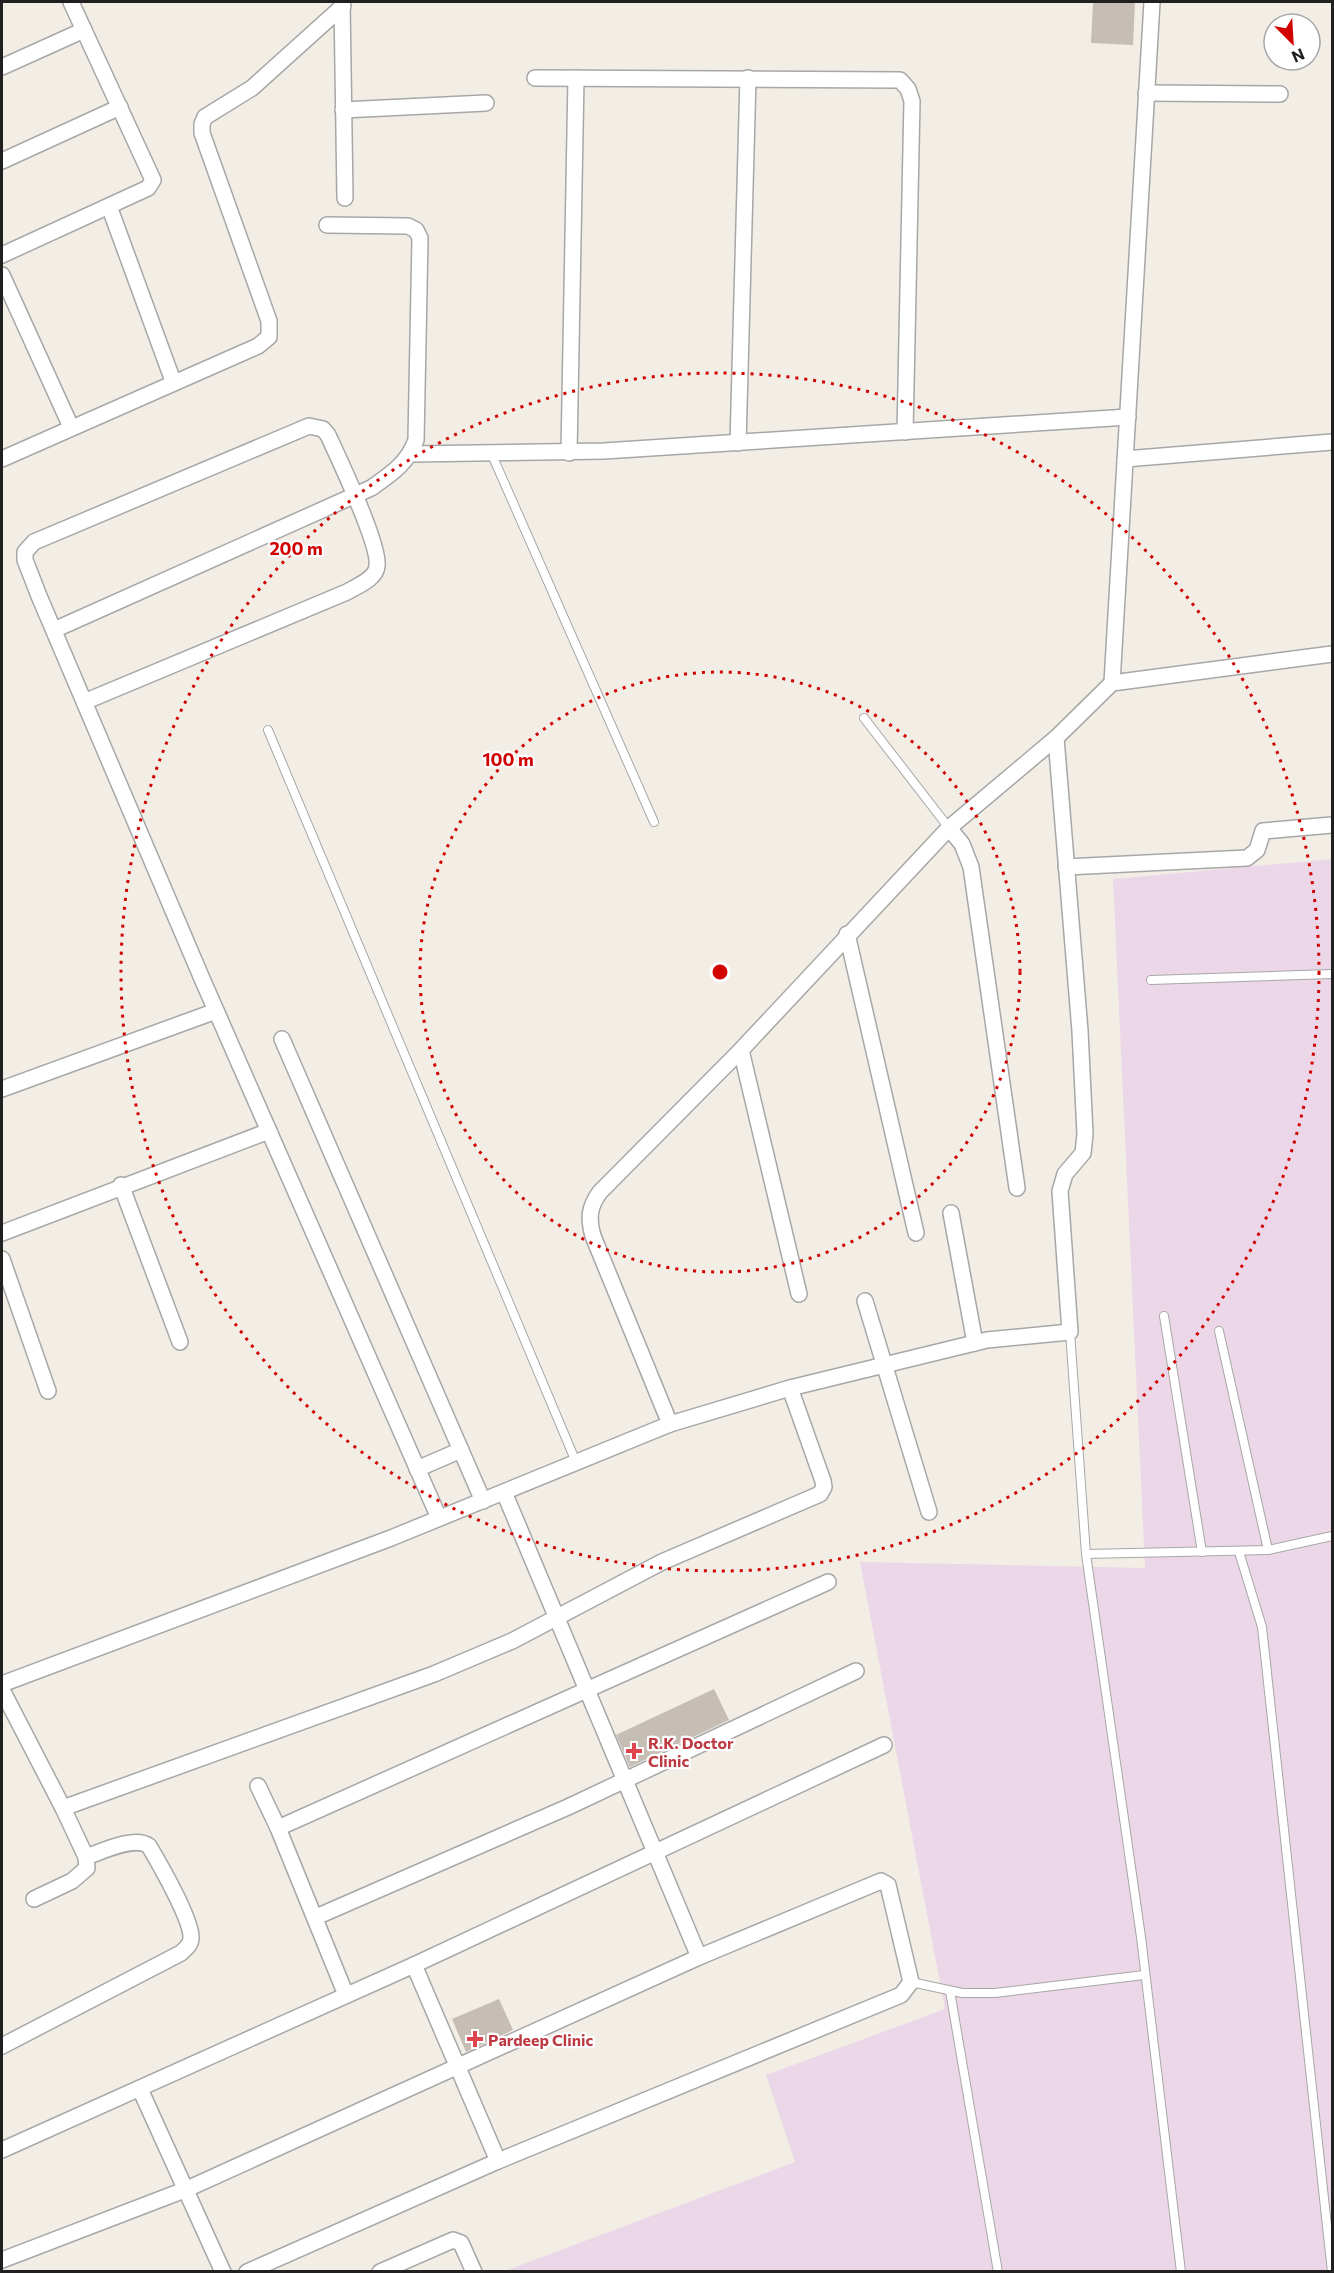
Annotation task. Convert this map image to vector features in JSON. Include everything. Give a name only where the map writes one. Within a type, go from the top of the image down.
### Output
[{"type":"street","points":[[2,255],[148,188],[153,180],[71,2]]},
{"type":"street","points":[[1112,683],[1152,2]]},
{"type":"street","points":[[342,4],[345,198]]},
{"type":"street","points":[[2,459],[173,381],[258,346],[269,337],[271,330],[202,133],[202,124],[205,117],[252,88],[342,4]]},
{"type":"street","points":[[2,68],[84,30]]},
{"type":"street","points":[[535,78],[887,78],[900,80],[908,89],[912,101],[905,432]]},
{"type":"street","points":[[569,453],[576,78]]},
{"type":"street","points":[[738,442],[747,78]]},
{"type":"street","points":[[1146,93],[1280,94]]},
{"type":"street","points":[[343,111],[486,103]]},
{"type":"street","points":[[2,160],[120,107]]},
{"type":"street","points":[[109,206],[173,381]]},
{"type":"street","points":[[54,630],[355,496],[397,470],[411,454],[416,440],[420,238],[416,230],[408,226],[327,225]]},
{"type":"street","points":[[2,275],[71,427]]},
{"type":"street","points":[[411,454],[569,453],[1128,417]]},
{"type":"street","points":[[84,702],[347,592],[372,577],[377,567],[376,553],[355,496],[328,435],[322,429],[309,426],[34,542],[24,552],[25,560],[84,702],[216,1011],[439,1518]]},
{"type":"street","points":[[1125,459],[1332,442]]},
{"type":"street","points":[[670,1424],[593,1236],[590,1224],[591,1203],[741,1050],[847,934],[949,828],[1056,738],[1112,683],[1332,654]]},
{"type":"street","points":[[2,1684],[439,1518],[670,1424],[790,1388],[975,1343],[1070,1332],[1060,1191],[1065,1174],[1083,1153],[1085,1134],[1056,738]]},
{"type":"street","points":[[1066,867],[1247,858],[1257,850],[1263,831],[1332,825]]},
{"type":"street","points":[[949,828],[962,844],[971,867],[1017,1188]]},
{"type":"street","points":[[847,934],[916,1233]]},
{"type":"street","points":[[2,1089],[216,1011]]},
{"type":"street","points":[[282,1039],[483,1500]]},
{"type":"street","points":[[741,1050],[800,1294]]},
{"type":"street","points":[[2,1233],[121,1185],[269,1131]]},
{"type":"street","points":[[121,1185],[180,1342]]},
{"type":"street","points":[[951,1213],[975,1343]]},
{"type":"street","points":[[2,1259],[48,1391]]},
{"type":"street","points":[[865,1301],[929,1512]]},
{"type":"street","points":[[63,1808],[374,1698],[513,1641],[662,1562],[820,1494],[824,1487],[823,1481],[790,1388]]},
{"type":"street","points":[[417,1468],[461,1450]]},
{"type":"street","points":[[504,1492],[585,1691],[656,1851],[699,1957]]},
{"type":"street","points":[[279,1828],[828,1582]]},
{"type":"street","points":[[316,1917],[623,1781],[856,1671]]},
{"type":"street","points":[[2,1690],[86,1857],[87,1869],[81,1875],[34,1899]]},
{"type":"street","points":[[2,2150],[414,1965],[884,1745]]},
{"type":"street","points":[[258,1786],[279,1828],[346,1995]]},
{"type":"street","points":[[2,2046],[181,1953],[189,1946],[191,1935],[177,1899],[149,1846],[144,1843],[134,1843],[86,1857]]},
{"type":"street","points":[[2,2260],[187,2189],[699,1957],[884,1880],[888,1885],[911,1982],[901,1995],[498,2161],[248,2271]]},
{"type":"street","points":[[414,1965],[459,2065],[498,2161]]},
{"type":"street","points":[[140,2089],[223,2271]]},
{"type":"street","points":[[380,2271],[453,2240],[461,2243],[474,2271]]},
{"type":"lane","points":[[492,455],[654,822]]},
{"type":"lane","points":[[864,718],[949,828]]},
{"type":"lane","points":[[268,730],[576,1462]]},
{"type":"lane","points":[[1150,980],[1332,974]]},
{"type":"lane","points":[[1164,1316],[1202,1552]]},
{"type":"lane","points":[[1219,1331],[1268,1550]]},
{"type":"lane","points":[[1070,1332],[1086,1554],[1144,1975],[1181,2271]]},
{"type":"lane","points":[[1086,1554],[1268,1550],[1332,1536]]},
{"type":"lane","points":[[1239,1552],[1262,1627],[1332,2271]]},
{"type":"lane","points":[[911,1982],[950,1991],[995,1993],[1144,1975]]},
{"type":"lane","points":[[950,1991],[998,2271]]},
{"type":"shaded area","points":[[1332,859],[1332,2271],[502,2272],[795,2162],[766,2075],[945,2009],[860,1562],[1145,1568],[1113,879]]},
{"type":"building","points":[[1093,2],[1135,2],[1133,45],[1091,43]]},
{"type":"building","points":[[714,1689],[729,1720],[630,1767],[616,1735]]},
{"type":"building","points":[[499,1999],[513,2030],[466,2052],[452,2019]]},
{"type":"place","name":"R.K. Doctor Clinic","points":[[634,1751]]},
{"type":"place","name":"Pardeep Clinic","points":[[475,2039]]}]
